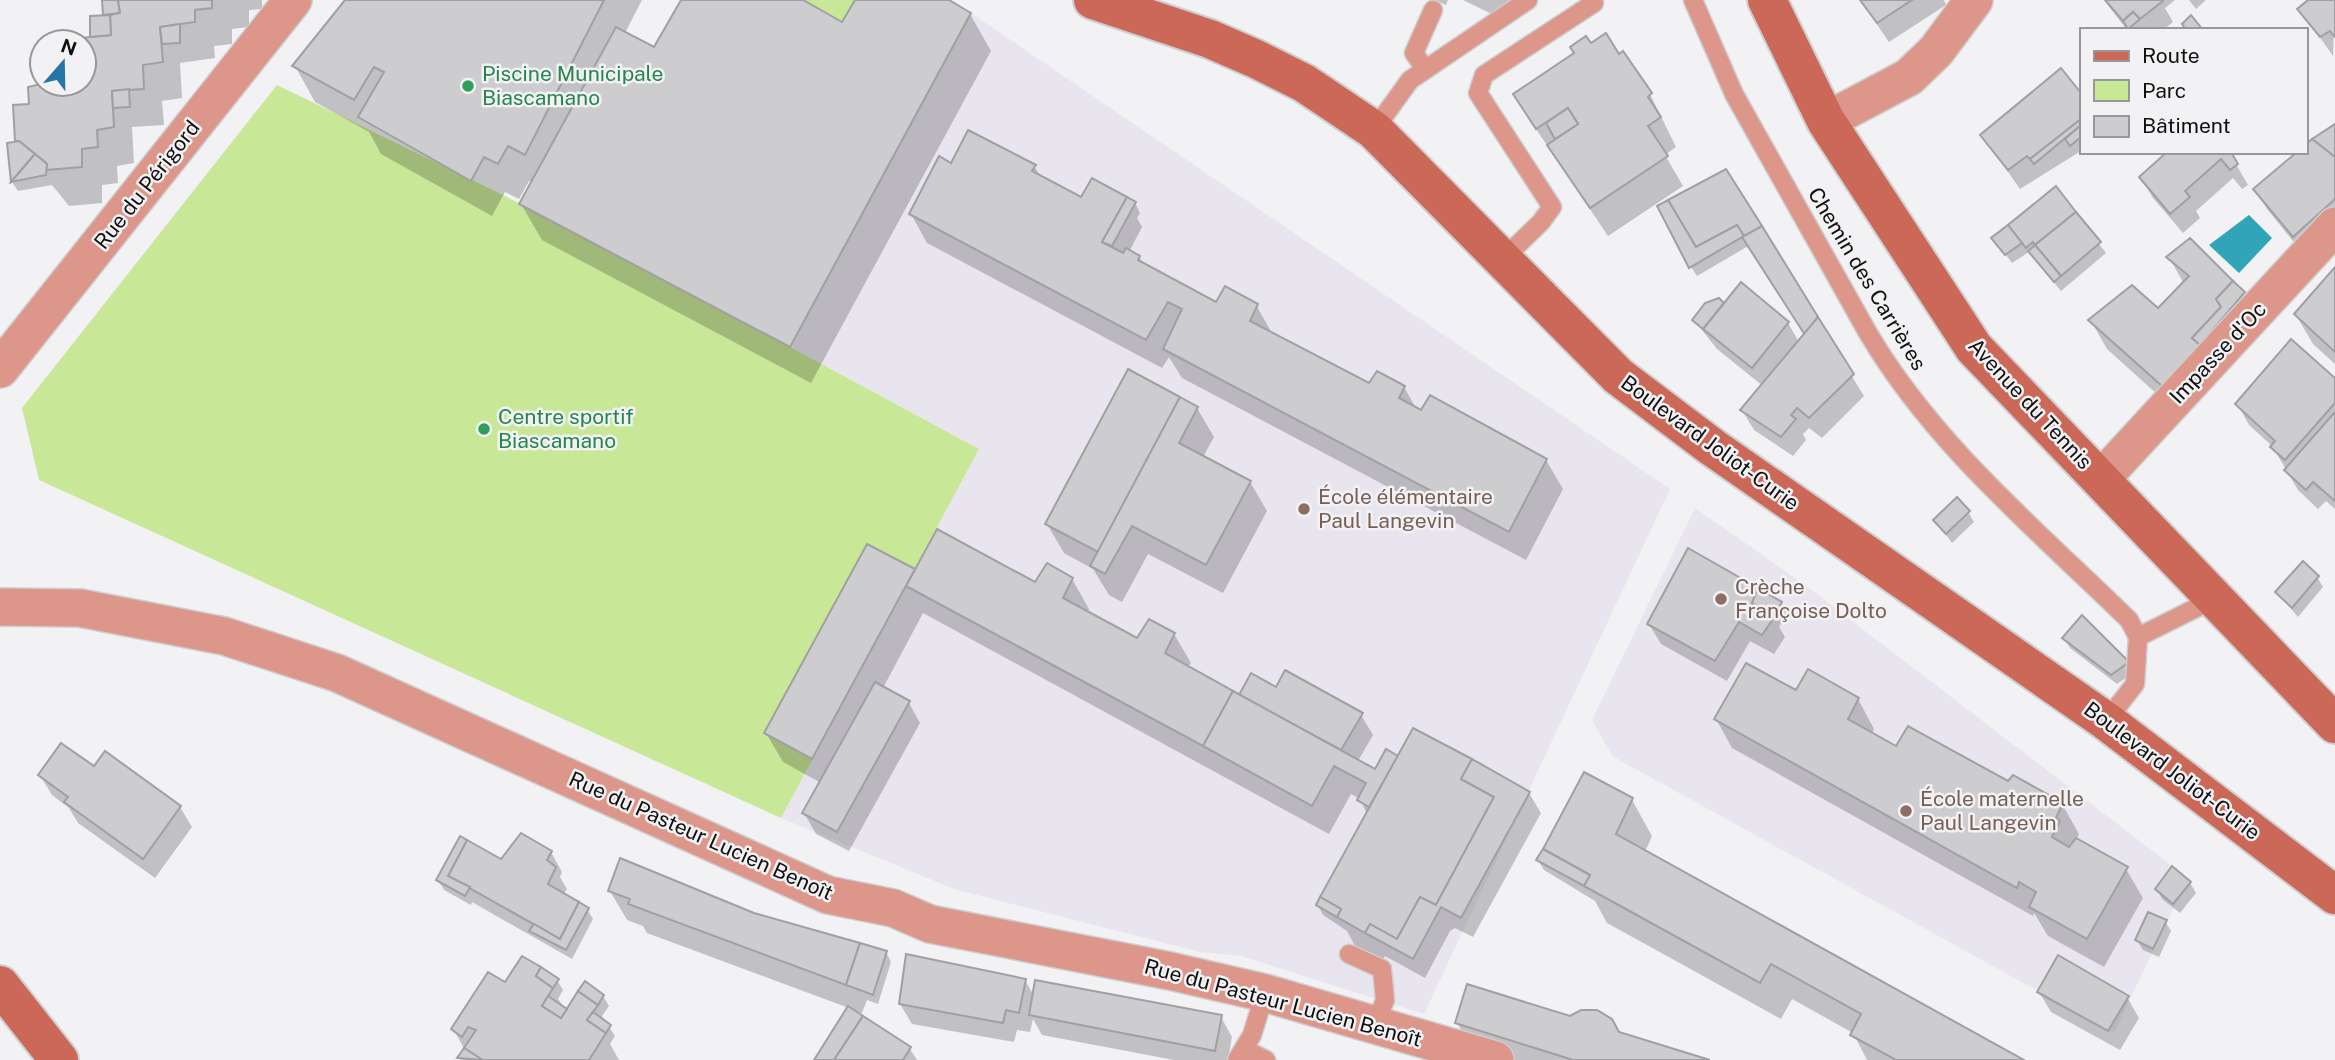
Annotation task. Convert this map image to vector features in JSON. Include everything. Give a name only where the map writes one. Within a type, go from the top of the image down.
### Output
[{"type":"main road","name":"Boulevard Joliot-Curie","points":[[1093,0],[1210,39],[1256,59],[1304,83],[1374,130],[1618,376],[1712,447],[2106,721],[2335,895]]},
{"type":"main road","name":"Avenue du Tennis","points":[[1767,0],[1826,121],[1974,348],[2335,724]]},
{"type":"main road","points":[[0,985],[59,1060]]},
{"type":"street","name":"Rue du Périgord","points":[[2,362],[293,0]]},
{"type":"street","points":[[1826,121],[1909,77],[1936,51],[1974,0]]},
{"type":"street","name":"Impasse d'Oc","points":[[2101,479],[2335,226]]},
{"type":"street","name":"Rue du Pasteur Lucien Benoît","points":[[0,607],[80,608],[224,636],[337,673],[828,895],[893,908],[930,924],[1170,971],[1265,993],[1495,1060]]},
{"type":"lane","points":[[1374,130],[1403,88],[1425,69],[1528,0]]},
{"type":"lane","name":"Chemin des Carrières","points":[[1693,0],[1734,94],[1887,366],[1949,443],[2129,620],[2138,637]]},
{"type":"lane","points":[[1501,261],[1541,222],[1552,207],[1478,93],[1484,75],[1594,3]]},
{"type":"lane","points":[[1425,69],[1415,53],[1433,10]]},
{"type":"lane","points":[[2106,721],[2135,684],[2138,637],[2214,599]]},
{"type":"lane","points":[[1349,954],[1382,969],[1384,1000],[1376,1025]]},
{"type":"lane","points":[[1265,993],[1252,1035],[1241,1055],[1266,1060]]},
{"type":"shaded area","name":"École élémentaire Paul Langevin","points":[[971,13],[1670,489],[1424,1014],[1241,956],[1200,952],[954,889],[781,818],[979,449],[790,347]]},
{"type":"shaded area","name":"École maternelle Paul Langevin","points":[[1695,508],[1801,582],[2192,881],[2175,905],[2114,1033],[1612,756],[1592,720]]},
{"type":"green space","name":"Centre sportif Biascamano","points":[[681,0],[949,0],[971,13],[790,347],[979,449],[781,818],[39,480],[22,408],[277,85],[519,203],[616,27],[654,46]]},
{"type":"water","points":[[2249,215],[2272,238],[2239,273],[2209,245]]},
{"type":"building","points":[[102,0],[118,0],[120,13],[103,15]]},
{"type":"building","points":[[118,0],[212,0],[212,8],[195,10],[195,22],[160,27],[163,62],[143,65],[144,89],[112,91],[114,127],[97,130],[98,147],[82,149],[82,167],[46,170],[47,164],[19,141],[15,141],[13,105],[29,104],[29,98],[98,98],[98,36],[111,35],[110,15],[120,13]]},
{"type":"building","name":"Piscine Municipale Biascamano","points":[[345,0],[604,0],[525,155],[508,146],[498,164],[484,157],[471,181],[358,117],[384,72],[374,67],[354,100],[292,66]]},
{"type":"building","points":[[681,0],[803,0],[842,22],[855,0],[949,0],[971,13],[790,347],[519,204],[616,27],[654,47]]},
{"type":"building","points":[[1860,0],[1912,0],[1877,23]]},
{"type":"building","points":[[2105,0],[2163,1],[2140,19],[2133,12],[2123,21]]},
{"type":"building","points":[[2308,0],[2335,0],[2335,37],[2330,31],[2320,37],[2297,9]]},
{"type":"building","points":[[2133,12],[2140,19],[2129,28],[2123,21]]},
{"type":"building","points":[[110,15],[111,35],[98,36],[98,28],[90,28],[90,16]]},
{"type":"building","points":[[2191,15],[2201,28],[2185,28],[2182,24]]},
{"type":"building","points":[[180,24],[180,43],[162,44],[160,27]]},
{"type":"building","points":[[1606,33],[1619,54],[1623,51],[1652,93],[1648,97],[1661,117],[1648,126],[1668,156],[1590,208],[1547,145],[1578,124],[1568,108],[1536,129],[1513,94],[1574,53],[1570,47],[1586,36],[1591,43]]},
{"type":"building","points":[[2061,68],[2080,92],[2080,120],[2030,159],[2027,156],[2008,170],[1980,135]]},
{"type":"building","points":[[129,89],[130,107],[113,108],[112,91]]},
{"type":"building","points":[[1568,108],[1578,124],[1555,139],[1546,123]]},
{"type":"building","points":[[2080,120],[2080,126],[2034,164],[2030,159]]},
{"type":"building","points":[[2335,124],[2335,157],[2312,139]]},
{"type":"building","points":[[2080,126],[2080,138],[2070,146],[2065,139]]},
{"type":"building","points":[[968,130],[1036,165],[1032,171],[1081,197],[1092,178],[1127,197],[1102,242],[1123,253],[1126,248],[1140,256],[1138,260],[1216,302],[1225,286],[1258,304],[1250,321],[1369,383],[1377,371],[1405,386],[1399,398],[1421,410],[1430,395],[1547,459],[1509,532],[1163,349],[1182,309],[1168,302],[1146,340],[909,214],[939,156],[951,163]]},
{"type":"building","points":[[2312,139],[2335,157],[2335,199],[2293,237],[2253,189],[2295,154],[2307,154],[2307,143]]},
{"type":"building","points":[[19,141],[35,154],[11,182],[7,143]]},
{"type":"building","points":[[35,154],[47,164],[46,175],[11,182]]},
{"type":"building","points":[[2165,154],[2232,154],[2238,164],[2230,170],[2221,159],[2185,191],[2190,197],[2170,214],[2139,177]]},
{"type":"building","points":[[1726,169],[1762,226],[1744,236],[1737,225],[1696,247],[1668,200]]},
{"type":"building","points":[[2056,186],[2076,212],[2035,245],[2033,242],[2026,248],[2008,225]]},
{"type":"building","points":[[1127,197],[1136,202],[1112,246],[1102,242]]},
{"type":"building","points":[[1668,200],[1696,247],[1737,225],[1744,236],[1689,268],[1657,206]]},
{"type":"building","points":[[2076,212],[2101,242],[2061,276],[2035,245]]},
{"type":"building","points":[[2008,225],[2022,243],[2005,255],[1991,238]]},
{"type":"building","points":[[1762,226],[1818,317],[1805,335],[1742,237]]},
{"type":"building","points":[[2190,238],[2233,281],[2216,299],[2221,307],[2192,338],[2200,345],[2162,386],[2088,320],[2132,285],[2158,308],[2189,276],[2166,257]]},
{"type":"building","points":[[2035,245],[2061,276],[2054,282],[2028,251]]},
{"type":"building","points":[[2335,267],[2335,352],[2294,314]]},
{"type":"building","points":[[2233,281],[2245,292],[2200,345],[2192,338],[2221,307],[2216,299]]},
{"type":"building","points":[[1741,282],[1789,322],[1752,368],[1703,329]]},
{"type":"building","points":[[1719,298],[1724,303],[1703,329],[1692,320],[1705,303]]},
{"type":"building","points":[[1818,317],[1854,374],[1809,418],[1797,408],[1791,415],[1796,419],[1781,437],[1740,410]]},
{"type":"building","points":[[2291,339],[2335,378],[2335,403],[2285,460],[2270,447],[2275,441],[2235,404]]},
{"type":"building","points":[[1128,369],[1180,397],[1098,552],[1045,524]]},
{"type":"building","points":[[1180,397],[1198,407],[1179,443],[1251,481],[1206,565],[1132,526],[1105,574],[1090,566]]},
{"type":"building","points":[[2335,412],[2335,501],[2313,482],[2306,490],[2284,470]]},
{"type":"building","points":[[1957,497],[1970,511],[1946,534],[1933,520]]},
{"type":"building","points":[[937,529],[1035,582],[1047,563],[1073,578],[1063,598],[1137,638],[1149,619],[1175,633],[1165,653],[1233,691],[1203,746],[906,586]]},
{"type":"building","points":[[867,544],[915,569],[812,759],[764,733]]},
{"type":"building","points":[[1688,548],[1758,588],[1752,603],[1775,616],[1762,635],[1739,622],[1715,661],[1647,624]]},
{"type":"building","points":[[2303,561],[2319,576],[2292,608],[2275,592]]},
{"type":"building","points":[[1758,588],[1782,602],[1775,616],[1752,603]]},
{"type":"building","points":[[2082,615],[2129,662],[2111,675],[2062,638]]},
{"type":"building","points":[[1746,663],[1796,690],[1808,669],[1859,698],[1848,719],[1896,746],[1908,726],[2008,781],[2013,775],[2063,803],[2056,818],[2060,821],[2052,837],[2069,847],[2076,838],[2128,867],[2087,939],[2029,907],[2036,892],[2019,882],[2017,888],[1714,719]]},
{"type":"building","points":[[1285,670],[1363,713],[1341,750],[1239,695],[1251,673],[1276,687]]},
{"type":"building","points":[[875,682],[910,701],[837,832],[802,813]]},
{"type":"building","points":[[1233,691],[1375,769],[1386,749],[1398,756],[1369,807],[1357,800],[1366,783],[1334,766],[1312,806],[1203,746]]},
{"type":"building","points":[[1413,728],[1472,759],[1461,779],[1494,797],[1436,905],[1420,897],[1397,939],[1370,924],[1365,933],[1337,917],[1341,909],[1320,897]]},
{"type":"building","points":[[61,743],[94,766],[105,751],[181,806],[143,859],[64,802],[68,797],[38,775]]},
{"type":"building","points":[[1472,759],[1530,792],[1461,918],[1441,907],[1413,959],[1365,933],[1370,924],[1397,939],[1420,897],[1436,905],[1494,797],[1461,779]]},
{"type":"building","points":[[1584,772],[1633,798],[1616,834],[2024,1060],[1896,1060],[1850,1035],[1861,1014],[1771,964],[1760,983],[1584,886],[1590,875],[1543,849]]},
{"type":"building","points":[[521,833],[552,851],[547,860],[556,867],[548,884],[579,902],[560,939],[448,876],[467,840],[501,859]]},
{"type":"building","points":[[460,836],[467,840],[448,876],[470,887],[465,896],[436,880]]},
{"type":"building","points":[[1543,849],[1590,875],[1584,886],[1536,860]]},
{"type":"building","points":[[620,858],[754,913],[860,943],[846,985],[628,904],[630,899],[608,891]]},
{"type":"building","points":[[2172,866],[2191,882],[2173,904],[2155,889]]},
{"type":"building","points":[[1320,897],[1341,909],[1337,917],[1316,905]]},
{"type":"building","points":[[579,902],[589,908],[566,950],[529,931],[534,924],[560,939]]},
{"type":"building","points":[[2148,912],[2167,920],[2153,949],[2135,940]]},
{"type":"building","points":[[860,943],[887,951],[873,995],[846,985]]},
{"type":"building","points":[[906,954],[1026,979],[1019,1013],[1006,1010],[1003,1023],[899,1004]]},
{"type":"building","points":[[2058,955],[2129,996],[2108,1031],[2037,992]]},
{"type":"building","points":[[522,956],[541,967],[536,976],[553,988],[542,1006],[561,1018],[578,991],[598,1005],[587,1020],[606,1033],[589,1060],[482,1060],[464,1048],[476,1030],[468,1027],[462,1037],[451,1029],[488,972],[505,982]]},
{"type":"building","points":[[541,967],[559,979],[553,988],[536,976]]},
{"type":"building","points":[[1035,980],[1222,1015],[1215,1051],[1029,1015]]},
{"type":"building","points":[[585,981],[604,995],[598,1005],[578,991]]},
{"type":"building","points":[[1467,984],[1570,1016],[1581,1010],[1597,1010],[1612,1019],[1619,1032],[1710,1060],[1573,1060],[1455,1023]]},
{"type":"building","points":[[548,996],[567,1009],[561,1018],[542,1006]]},
{"type":"building","points":[[848,1006],[863,1016],[834,1060],[814,1060]]},
{"type":"building","points":[[593,1012],[611,1025],[606,1033],[587,1020]]},
{"type":"building","points":[[863,1016],[911,1047],[903,1060],[834,1060]]},
{"type":"building","points":[[464,1048],[483,1060],[457,1058]]},
{"type":"place","name":"Piscine Municipale Biascamano","points":[[468,86]]},
{"type":"place","name":"Centre sportif Biascamano","points":[[484,429]]},
{"type":"place","name":"École élémentaire Paul Langevin","points":[[1304,509]]},
{"type":"place","name":"Crèche Françoise Dolto","points":[[1721,599]]},
{"type":"place","name":"École maternelle Paul Langevin","points":[[1906,811]]}]
